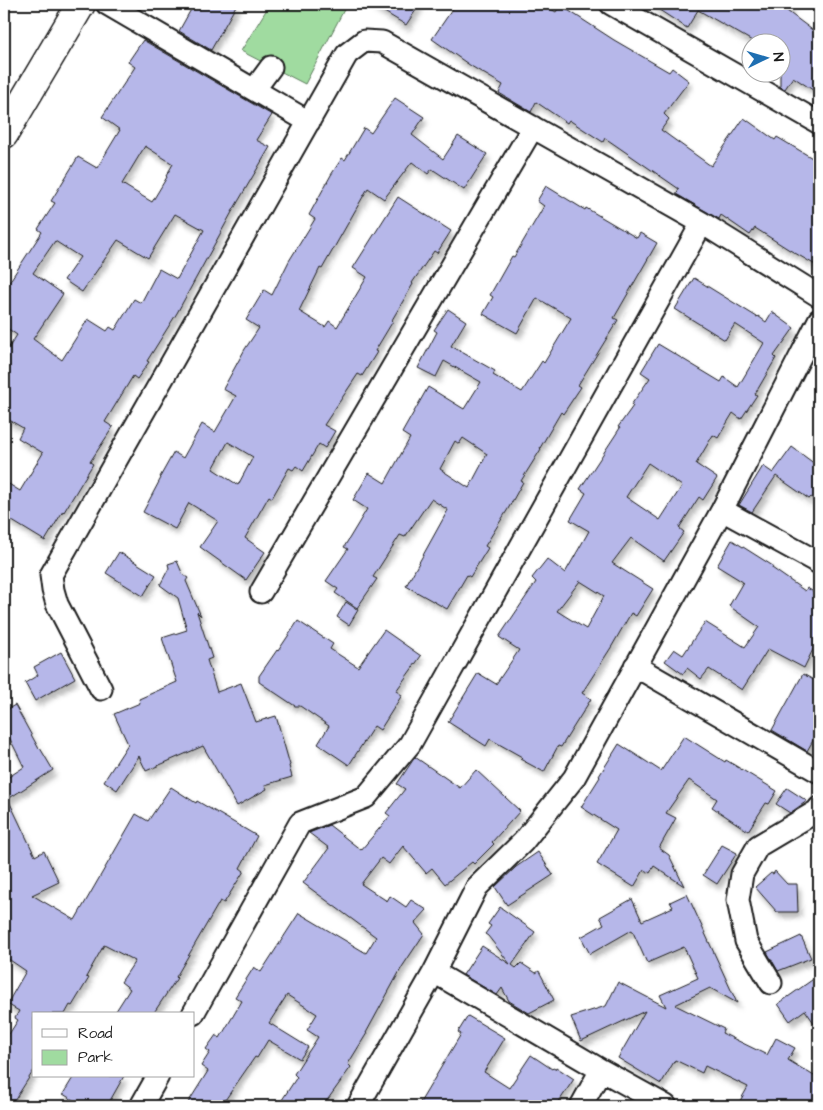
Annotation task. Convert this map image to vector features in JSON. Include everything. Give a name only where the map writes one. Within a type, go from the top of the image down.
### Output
[{"type":"main road","points":[[4,134],[81,4]]},
{"type":"street","points":[[107,4],[309,122]]},
{"type":"street","points":[[611,4],[819,123]]},
{"type":"street","points":[[101,689],[57,604],[51,575],[348,54],[364,41],[382,42],[702,223],[819,296]]},
{"type":"street","points":[[254,90],[271,67]]},
{"type":"street","points":[[261,592],[533,127]]},
{"type":"street","points":[[194,1012],[300,823],[366,797],[410,744],[702,223]]},
{"type":"street","points":[[358,1106],[434,972],[477,887],[523,842],[574,778],[722,510],[816,332]]},
{"type":"street","points":[[722,510],[819,563]]},
{"type":"street","points":[[635,666],[819,772]]},
{"type":"street","points":[[771,983],[746,941],[738,900],[742,874],[758,846],[819,808]]},
{"type":"street","points":[[434,972],[666,1106]]},
{"type":"street","points":[[581,1106],[601,1070]]},
{"type":"street","points":[[141,1106],[157,1078]]},
{"type":"green space","points":[[270,4],[347,4],[305,84],[241,51]]},
{"type":"building","points":[[194,4],[237,4],[211,50],[179,31]]},
{"type":"building","points":[[371,4],[420,4],[406,25]]},
{"type":"building","points":[[456,4],[542,4],[556,12],[560,5],[614,40],[669,72],[672,68],[689,81],[664,114],[669,119],[661,130],[711,166],[744,118],[775,140],[777,137],[819,162],[819,267],[755,228],[750,235],[721,215],[719,219],[676,194],[679,189],[605,138],[603,142],[569,120],[567,123],[536,102],[531,112],[499,93],[503,85],[432,39]]},
{"type":"building","points":[[650,4],[792,4],[787,11],[819,35],[819,94],[793,77],[790,82],[790,32],[740,32],[740,34],[698,10],[687,28]]},
{"type":"building","points":[[143,40],[272,115],[256,140],[270,147],[177,313],[147,361],[149,362],[137,379],[133,376],[105,422],[113,427],[90,462],[93,464],[45,541],[4,516],[4,481],[20,491],[43,453],[18,438],[23,428],[4,417],[4,355],[17,335],[4,326],[4,290],[42,232],[38,229],[55,203],[51,201],[78,157],[97,168],[120,130],[102,117],[135,67],[128,62]],"holes":[[[145,146],[173,164],[152,202],[122,184]],[[175,214],[204,230],[177,279],[159,269],[141,303],[134,299],[115,330],[110,327],[107,331],[88,319],[62,360],[33,339],[63,294],[33,273],[55,241],[80,257],[64,280],[82,292],[118,240],[148,258]]]},
{"type":"building","points":[[780,82],[790,82],[785,89],[780,87]]},
{"type":"building","points":[[395,98],[424,117],[412,135],[443,159],[458,136],[487,154],[464,190],[432,169],[428,174],[412,162],[384,199],[368,188],[322,269],[320,268],[299,311],[325,327],[329,321],[337,327],[367,277],[353,268],[398,197],[451,231],[437,253],[434,251],[412,283],[375,351],[377,352],[362,376],[358,374],[324,425],[335,431],[325,448],[319,444],[303,471],[296,466],[293,470],[289,468],[272,498],[269,496],[245,538],[265,552],[246,580],[200,547],[218,521],[189,503],[175,529],[143,512],[174,452],[183,458],[202,424],[215,432],[236,396],[223,389],[259,328],[246,320],[264,290],[272,295],[289,261],[315,219],[309,215],[342,158],[345,160],[364,128],[371,133]],"holes":[[[228,442],[253,457],[238,485],[213,469]]]},
{"type":"building","points":[[546,186],[637,238],[640,233],[657,243],[614,318],[618,320],[578,385],[581,387],[563,414],[561,412],[521,481],[523,482],[508,509],[485,546],[488,548],[470,577],[467,575],[447,609],[406,586],[448,510],[431,499],[405,537],[400,535],[373,577],[377,579],[357,608],[335,593],[338,589],[326,581],[348,549],[344,547],[367,509],[353,500],[369,473],[385,483],[410,438],[402,433],[428,387],[464,409],[481,382],[444,361],[436,377],[418,368],[437,332],[434,330],[448,309],[466,321],[451,346],[495,371],[493,375],[522,392],[542,361],[544,363],[571,318],[537,298],[517,333],[483,314],[493,297],[490,295],[512,256],[514,257],[544,206],[537,201]],"holes":[[[463,438],[487,454],[469,488],[440,469],[455,441],[459,444]]]},
{"type":"building","points":[[694,278],[766,322],[772,312],[794,328],[774,356],[776,358],[755,394],[757,395],[741,419],[733,413],[718,438],[713,435],[696,464],[717,478],[703,500],[699,497],[679,528],[684,532],[664,561],[631,538],[612,563],[653,589],[636,616],[631,613],[582,693],[591,699],[561,747],[558,746],[544,772],[490,739],[486,746],[448,722],[478,673],[496,684],[519,650],[499,637],[536,582],[532,578],[547,559],[565,573],[589,531],[570,520],[586,493],[580,489],[620,428],[618,427],[633,406],[631,405],[650,378],[641,372],[658,344],[721,382],[724,377],[738,387],[764,343],[735,324],[725,340],[675,309]],"holes":[[[648,463],[682,486],[660,520],[626,497]],[[580,581],[604,596],[586,629],[557,611]]]},
{"type":"building","points":[[792,447],[819,467],[819,503],[811,497],[809,499],[776,476],[752,512],[739,505],[763,466],[773,473]]},
{"type":"building","points":[[732,540],[773,566],[772,568],[805,591],[807,588],[819,595],[819,637],[804,668],[768,649],[742,690],[709,669],[701,679],[687,668],[683,674],[665,661],[674,649],[683,655],[705,622],[745,647],[759,627],[729,606],[743,582],[717,566]]},
{"type":"building","points":[[119,552],[156,575],[143,596],[106,573]]},
{"type":"building","points":[[177,561],[183,575],[188,578],[186,581],[201,616],[197,612],[212,658],[207,660],[217,692],[241,683],[256,722],[276,716],[290,765],[292,777],[265,785],[267,789],[237,806],[203,746],[146,771],[139,756],[117,790],[104,781],[128,744],[114,714],[140,703],[139,699],[177,682],[162,638],[187,630],[178,598],[160,585],[169,568],[168,564]]},
{"type":"building","points":[[346,602],[358,610],[349,625],[337,617]]},
{"type":"building","points":[[298,621],[333,644],[330,649],[358,667],[384,630],[421,656],[396,691],[402,695],[380,730],[374,726],[349,765],[318,744],[329,726],[259,682],[259,676]]},
{"type":"building","points":[[61,652],[75,678],[35,701],[25,683],[38,675],[34,667]]},
{"type":"building","points":[[803,674],[819,683],[819,730],[807,751],[772,730]]},
{"type":"building","points":[[15,705],[53,770],[8,799],[35,856],[44,851],[59,882],[32,895],[75,920],[136,814],[148,821],[171,787],[196,803],[197,801],[257,836],[240,868],[244,871],[224,903],[220,901],[177,978],[154,1012],[115,1012],[130,989],[121,982],[135,961],[104,945],[86,977],[89,978],[72,1006],[70,1005],[66,1012],[32,1012],[32,1073],[11,1106],[4,1106],[4,1042],[18,1020],[15,1018],[19,1011],[7,1004],[26,971],[4,956],[4,780],[24,767],[4,727],[4,711]]},
{"type":"building","points":[[684,736],[725,762],[726,760],[777,791],[769,804],[766,803],[748,831],[712,807],[717,799],[689,780],[666,813],[676,818],[659,848],[669,855],[684,886],[654,866],[650,873],[644,870],[634,887],[597,864],[617,830],[581,807],[619,744],[661,771]]},
{"type":"building","points":[[415,757],[460,788],[476,770],[520,811],[492,842],[494,844],[474,864],[472,862],[445,884],[432,868],[426,873],[403,846],[389,864],[381,858],[361,884],[387,901],[390,896],[406,907],[411,900],[427,910],[415,923],[424,934],[402,967],[367,1033],[348,1064],[351,1067],[323,1106],[278,1106],[297,1077],[294,1074],[318,1037],[307,1030],[317,1014],[287,995],[269,1023],[308,1047],[300,1059],[268,1040],[221,1106],[186,1106],[208,1071],[201,1066],[210,1052],[206,1049],[216,1035],[220,1038],[242,1001],[235,997],[254,967],[261,972],[299,913],[366,953],[376,937],[303,883],[329,848],[309,833],[329,825],[361,850],[390,816],[386,813],[405,789],[397,784]]},
{"type":"building","points":[[787,788],[807,801],[790,813],[776,804]]},
{"type":"building","points":[[722,845],[737,853],[717,884],[703,875]]},
{"type":"building","points":[[538,852],[553,875],[507,905],[495,887],[516,867]]},
{"type":"building","points":[[775,871],[787,884],[797,884],[798,912],[777,912],[755,887]]},
{"type":"building","points":[[687,894],[737,1003],[710,988],[675,1005],[724,1029],[722,1033],[767,1055],[776,1038],[795,1048],[788,1060],[819,1079],[819,1106],[737,1106],[748,1087],[705,1066],[702,1073],[675,1060],[661,1084],[618,1058],[645,1011],[581,1041],[571,1017],[606,1006],[618,982],[666,1007],[660,995],[698,978],[684,947],[647,963],[632,930],[590,954],[581,937],[604,924],[600,917],[632,899],[642,921],[673,907],[670,902]]},
{"type":"building","points":[[500,907],[535,932],[512,965],[516,968],[521,963],[536,973],[539,971],[554,1000],[529,1013],[509,1001],[502,988],[497,995],[463,975],[482,946],[510,964],[485,934],[491,926],[488,924]]},
{"type":"building","points":[[801,936],[811,958],[778,971],[767,952]]},
{"type":"building","points":[[819,975],[819,1030],[805,1010],[790,1021],[778,1004]]},
{"type":"building","points":[[468,1016],[505,1038],[484,1072],[509,1088],[531,1055],[552,1069],[556,1067],[574,1079],[556,1106],[418,1106],[461,1034],[458,1032]]},
{"type":"building","points":[[73,1078],[123,1078],[107,1106],[83,1106],[63,1094]]}]
